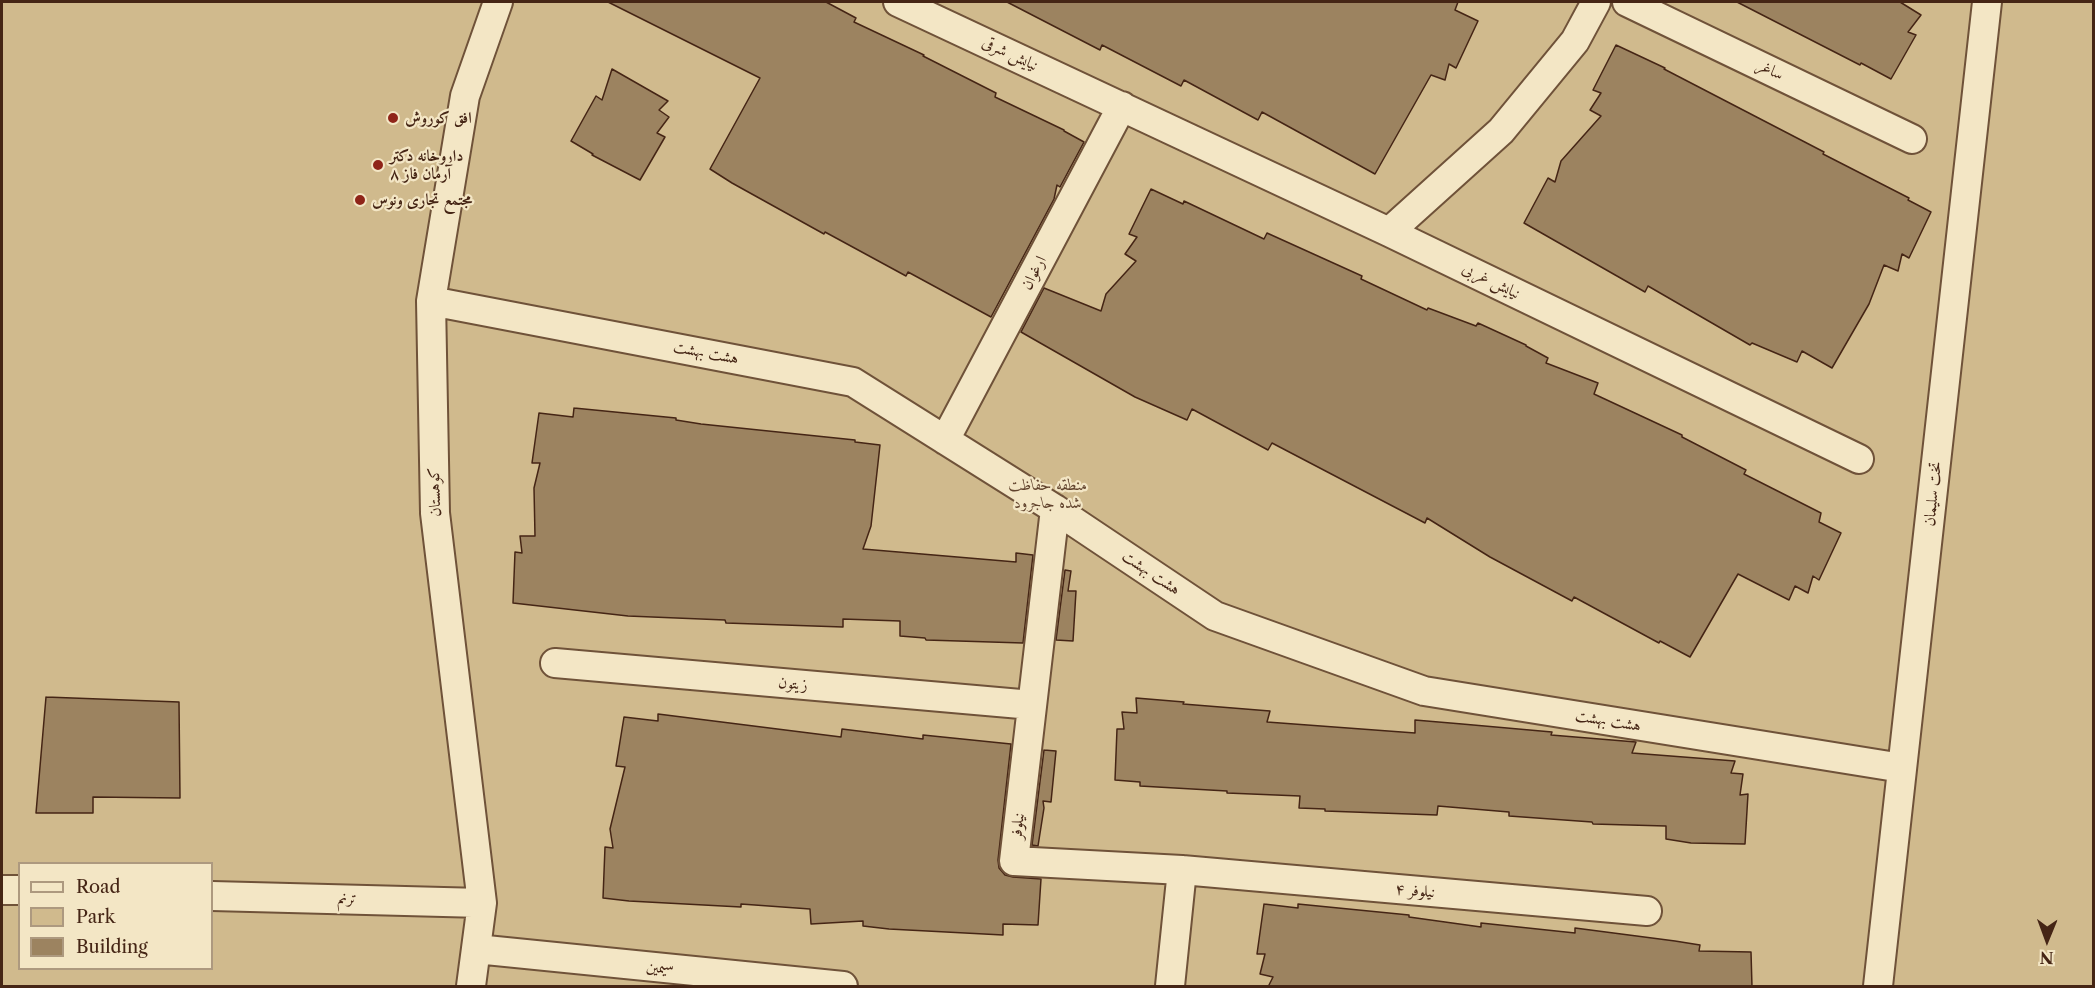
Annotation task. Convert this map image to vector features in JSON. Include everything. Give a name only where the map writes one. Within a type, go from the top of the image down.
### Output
[{"type":"street","name":"کوهستان","points":[[471,987],[482,903],[435,513],[431,301],[465,96],[498,2]]},
{"type":"street","name":"نیایش شرقی","points":[[898,2],[1122,106]]},
{"type":"street","points":[[1389,232],[1501,130],[1575,41],[1596,2]]},
{"type":"street","name":"ساغر","points":[[1627,2],[1912,140]]},
{"type":"street","name":"تخت سلیمان","points":[[1878,987],[1987,2]]},
{"type":"street","name":"نیایش غربی","points":[[1122,106],[1859,459]]},
{"type":"street","name":"ارغوان","points":[[945,440],[1122,106]]},
{"type":"street","name":"هشت بهشت","points":[[431,301],[853,382],[1055,509],[1215,616],[1424,691],[1902,768]]},
{"type":"street","name":"نیلوفر","points":[[1055,509],[1014,861],[1182,870]]},
{"type":"street","name":"زیتون","points":[[555,663],[1032,705]]},
{"type":"street","points":[[1170,987],[1182,870]]},
{"type":"street","name":"نیلوفر ۴","points":[[1182,870],[1647,911]]},
{"type":"street","points":[[2,890],[18,890]]},
{"type":"street","name":"ترنم","points":[[213,896],[482,903]]},
{"type":"street","name":"سیمین","points":[[477,949],[843,987]]},
{"type":"green space","name":"منطقه حفاظت شده جاجرود","points":[[2,2],[2093,2],[2093,986],[2,986]]},
{"type":"building","points":[[608,2],[826,2],[856,18],[854,22],[924,55],[996,93],[995,97],[1084,142],[1060,187],[1057,185],[1054,199],[991,317],[908,272],[906,276],[825,232],[824,234],[710,169],[760,78]]},
{"type":"building","points":[[1007,2],[1458,2],[1455,10],[1478,21],[1456,68],[1449,64],[1445,80],[1431,75],[1375,174],[1262,112],[1258,120],[1184,80],[1181,86],[1102,45],[1100,50]]},
{"type":"building","points":[[1737,2],[1900,2],[1921,15],[1908,32],[1916,35],[1891,79]]},
{"type":"building","points":[[1616,45],[1665,68],[1824,152],[1823,154],[1909,198],[1908,200],[1931,212],[1909,258],[1902,254],[1898,271],[1884,265],[1869,304],[1832,368],[1802,351],[1797,362],[1752,343],[1750,345],[1648,286],[1645,292],[1524,223],[1548,178],[1555,182],[1561,161],[1601,116],[1590,110],[1601,93],[1593,90]]},
{"type":"building","points":[[612,69],[668,101],[659,110],[669,117],[657,133],[665,137],[640,180],[592,155],[571,141],[596,96],[602,100]]},
{"type":"building","points":[[1151,189],[1183,204],[1184,201],[1264,239],[1267,233],[1362,276],[1361,279],[1427,310],[1428,308],[1476,326],[1478,323],[1526,345],[1548,358],[1546,363],[1598,383],[1594,394],[1682,435],[1746,470],[1744,474],[1821,513],[1819,522],[1841,533],[1819,580],[1813,576],[1808,593],[1795,586],[1789,600],[1738,574],[1690,657],[1660,641],[1659,643],[1574,597],[1572,601],[1490,557],[1427,518],[1425,523],[1272,443],[1268,450],[1192,409],[1187,420],[1135,397],[1021,332],[1044,288],[1101,311],[1106,294],[1136,261],[1125,254],[1137,237],[1129,234]]},
{"type":"building","points":[[574,408],[676,418],[676,420],[701,424],[855,440],[855,442],[880,445],[871,526],[863,549],[1016,562],[1016,553],[1033,555],[1023,643],[926,640],[925,638],[900,636],[900,621],[843,619],[843,627],[726,623],[725,620],[628,616],[513,603],[515,552],[522,553],[520,536],[535,536],[534,488],[540,463],[532,463],[539,413],[573,417]]},
{"type":"building","points":[[1065,570],[1071,571],[1068,591],[1076,591],[1073,641],[1056,640]]},
{"type":"building","points":[[46,697],[179,702],[180,798],[93,797],[93,813],[36,813]]},
{"type":"building","points":[[1136,698],[1270,711],[1267,722],[1415,733],[1415,720],[1636,742],[1632,753],[1735,761],[1731,773],[1743,774],[1740,795],[1748,794],[1745,844],[1691,843],[1666,839],[1666,826],[1593,824],[1592,822],[1509,816],[1509,812],[1438,806],[1437,815],[1325,811],[1325,809],[1299,808],[1300,796],[1140,786],[1140,782],[1115,780],[1117,729],[1124,729],[1122,712],[1137,713]]},
{"type":"building","points":[[658,714],[841,737],[842,729],[923,739],[923,735],[1011,744],[999,868],[1005,875],[1041,879],[1038,925],[1003,924],[1003,935],[889,929],[863,926],[863,921],[811,924],[810,909],[603,898],[605,847],[613,848],[610,829],[625,767],[616,766],[624,717],[658,721]]},
{"type":"building","points":[[1044,750],[1056,751],[1051,802],[1043,801],[1038,846],[1032,845]]},
{"type":"building","points":[[1264,904],[1298,908],[1298,904],[1409,915],[1409,917],[1481,927],[1481,923],[1575,933],[1575,928],[1700,945],[1699,951],[1751,952],[1752,987],[1268,987],[1273,977],[1260,974],[1265,954],[1257,954]]},
{"type":"place","name":"افق کوروش","points":[[393,118]]},
{"type":"place","name":"داروخانه دکتر آرمان فاز ۸","points":[[378,165]]},
{"type":"place","name":"مجتمع تجاری ونوس","points":[[360,200]]}]
